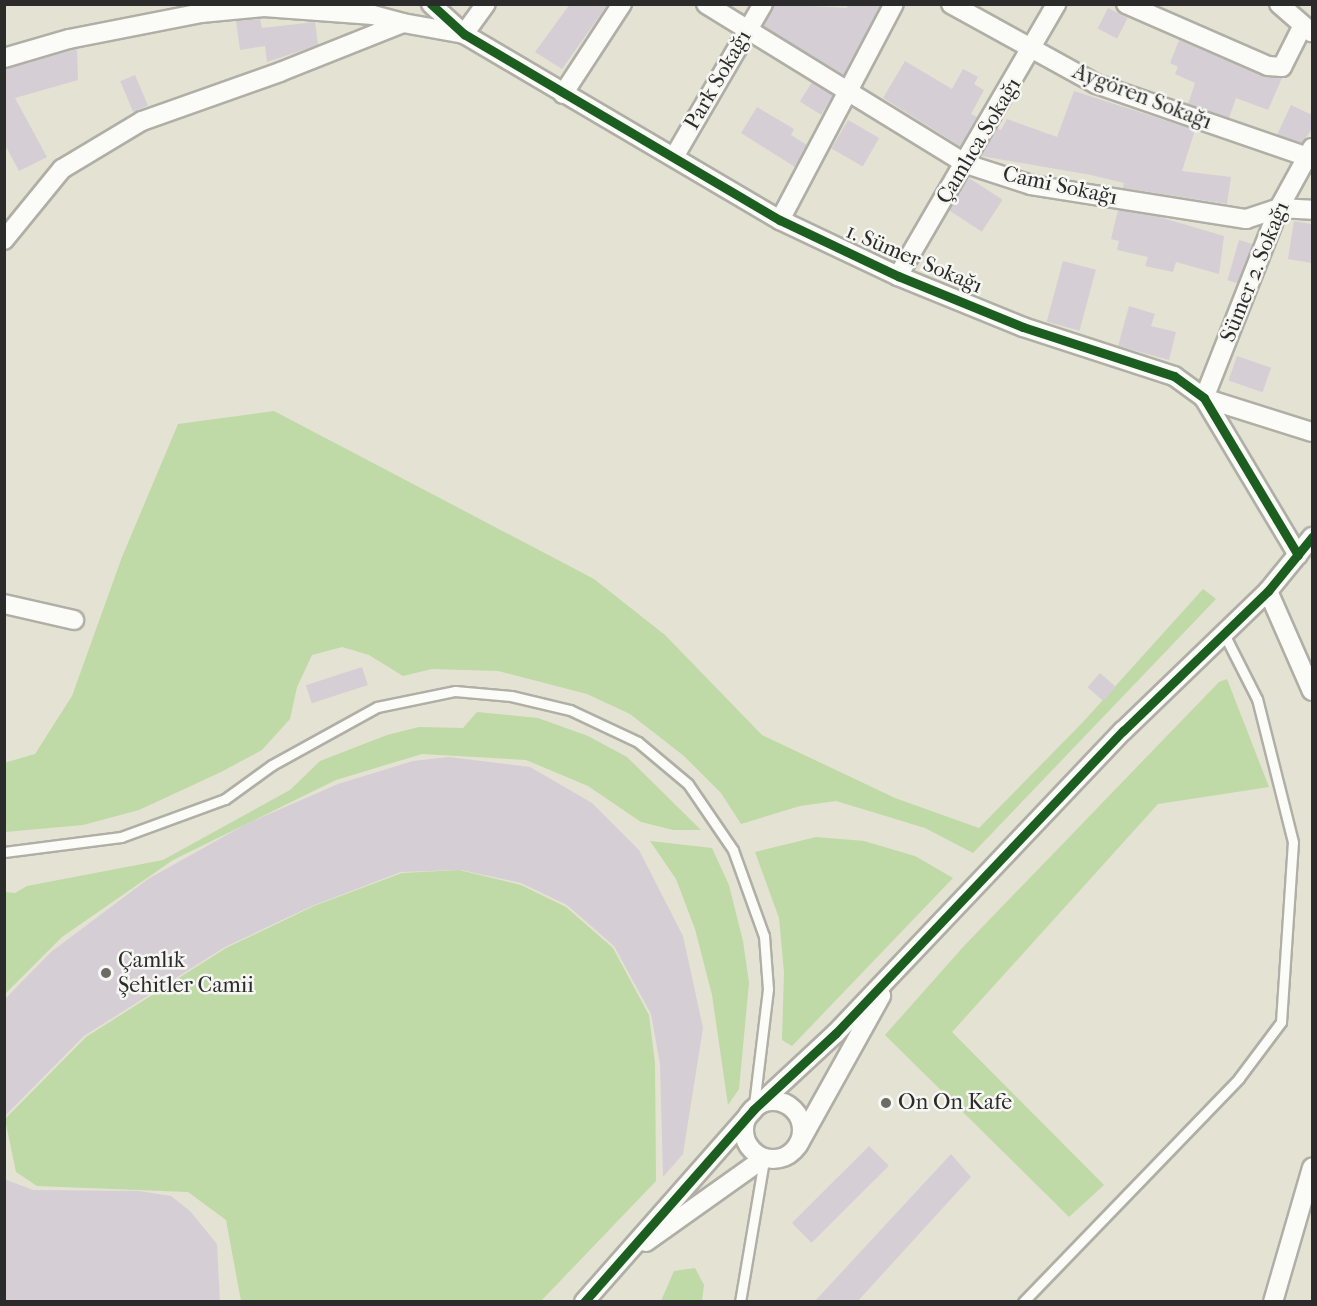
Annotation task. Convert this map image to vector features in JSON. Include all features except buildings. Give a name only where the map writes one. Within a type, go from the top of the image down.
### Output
[{"type":"street","points":[[430,4],[464,34]]},
{"type":"street","points":[[464,34],[486,4]]},
{"type":"street","points":[[563,94],[622,4]]},
{"type":"street","name":"Cami Sokağı","points":[[706,4],[966,164],[1031,185],[1246,219],[1279,208],[1312,210]]},
{"type":"street","name":"Park Sokağı","points":[[674,157],[763,4]]},
{"type":"street","points":[[780,220],[894,4]]},
{"type":"street","name":"Aygören Sokağı","points":[[951,4],[1032,51],[1096,84],[1310,152]]},
{"type":"street","name":"Çamlıca Sokağı","points":[[898,276],[1032,51],[1056,4]]},
{"type":"street","points":[[1126,4],[1268,66],[1281,67],[1308,29],[1279,4]]},
{"type":"street","points":[[4,58],[69,39],[201,13],[254,8],[373,15],[464,34]]},
{"type":"street","points":[[4,240],[62,169],[142,121],[280,72],[403,23]]},
{"type":"street","name":"1. Sümer Sokağı","points":[[464,34],[780,220],[898,276],[1023,327],[1174,376],[1204,398],[1298,555]]},
{"type":"street","name":"Sümer 2. Sokağı","points":[[1204,398],[1279,208],[1310,152]]},
{"type":"street","points":[[1204,398],[1312,432]]},
{"type":"street","points":[[584,1302],[753,1110],[895,970],[1123,731],[1268,591],[1312,537]]},
{"type":"street","points":[[1268,591],[1312,691]]},
{"type":"street","points":[[4,604],[74,620]]},
{"type":"street","points":[[798,1145],[800,1118],[787,1105],[770,1101],[753,1110],[744,1127],[745,1137],[755,1154],[764,1158],[784,1157],[798,1145],[895,970]]},
{"type":"street","points":[[622,1259],[764,1158]]},
{"type":"street","points":[[1273,1302],[1312,1168]]},
{"type":"lane","points":[[1023,1302],[1239,1078],[1281,1022],[1291,922],[1293,842],[1257,699],[1224,634]]},
{"type":"lane","points":[[4,852],[121,837],[225,799],[272,765],[377,707],[455,691],[511,696],[570,710],[638,742],[688,784],[733,850],[764,936],[768,978],[758,1088],[753,1110]]},
{"type":"lane","points":[[740,1302],[764,1158]]},
{"type":"green space","points":[[274,411],[594,579],[665,635],[762,735],[895,798],[979,828],[1083,722],[1203,589],[1216,599],[973,853],[925,828],[836,801],[800,806],[741,824],[721,793],[684,756],[630,714],[587,694],[498,671],[432,669],[403,676],[369,655],[342,647],[312,655],[297,687],[290,719],[262,750],[139,810],[83,825],[5,832],[4,763],[35,754],[72,696],[122,557],[178,424]]},
{"type":"green space","points":[[1227,679],[1269,787],[1158,804],[952,1032],[1104,1185],[1069,1217],[885,1035],[964,946],[1219,682]]},
{"type":"green space","points":[[477,712],[538,718],[588,736],[627,757],[701,830],[673,830],[641,822],[588,786],[526,760],[422,754],[336,780],[173,860],[62,937],[5,994],[5,892],[15,893],[27,886],[163,860],[290,790],[320,761],[387,735],[419,727],[463,728]]},
{"type":"green space","points":[[816,837],[864,841],[915,856],[953,878],[792,1046],[782,1040],[784,972],[779,918],[755,852]]},
{"type":"green space","points":[[650,841],[712,848],[729,885],[743,941],[749,983],[739,1089],[728,1105],[712,995],[695,929],[676,879]]},
{"type":"green space","points":[[459,870],[521,885],[566,907],[613,948],[649,1015],[655,1063],[656,1181],[541,1301],[241,1301],[226,1220],[188,1192],[37,1186],[16,1172],[5,1119],[86,1037],[226,948],[314,906],[402,873]]},
{"type":"green space","points":[[695,1268],[704,1285],[702,1301],[661,1301],[674,1271]]},
{"type":"cycle path","points":[[431,4],[464,34],[780,220],[898,276],[1023,327],[1174,376],[1204,398],[1298,555]]},
{"type":"cycle path","points":[[584,1302],[753,1110],[836,1033],[1123,731],[1268,591],[1312,537]]},
{"type":"place","name":"Çamlık Şehitler Camii","points":[[106,973]]},
{"type":"place","name":"On On Kafe","points":[[886,1103]]}]
